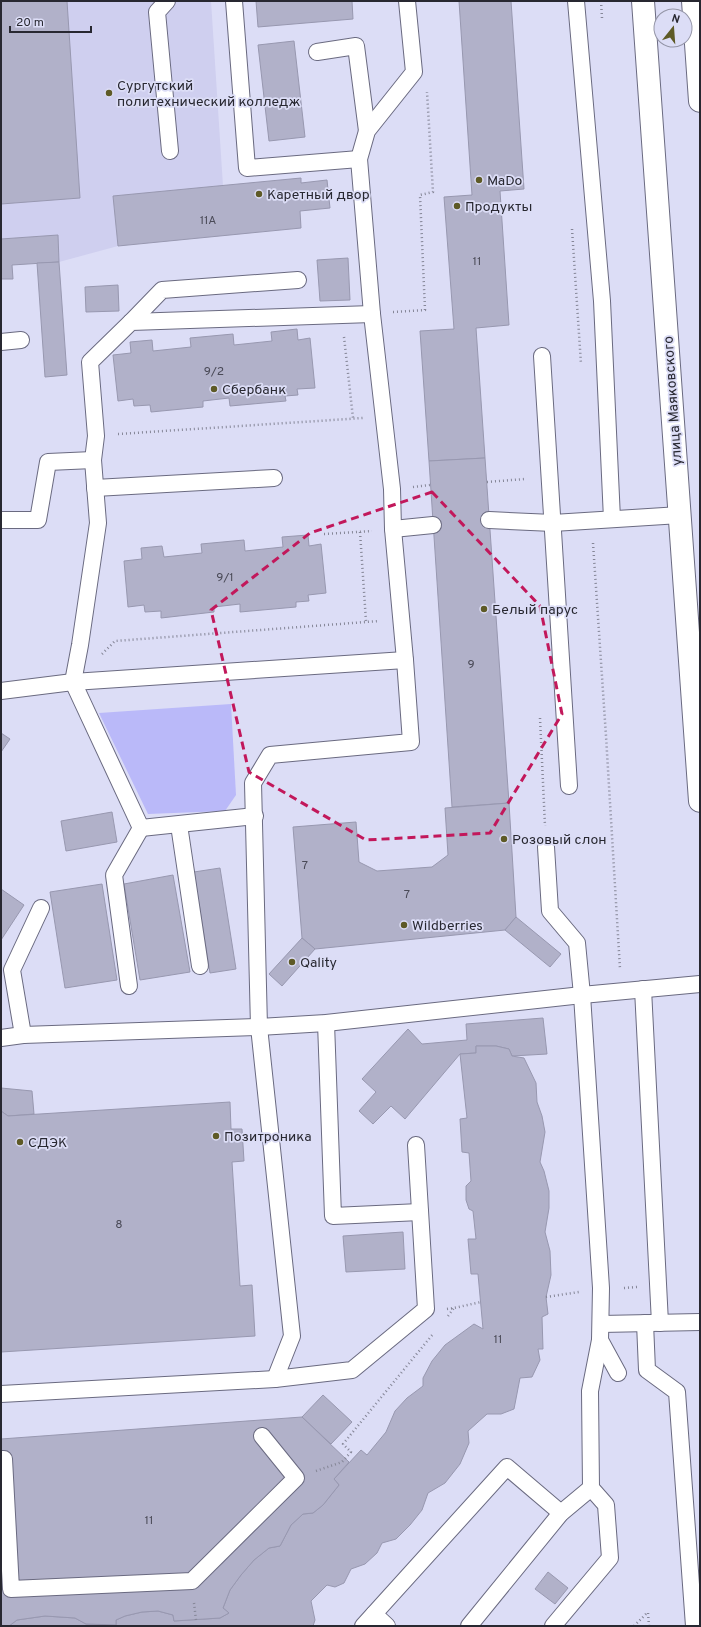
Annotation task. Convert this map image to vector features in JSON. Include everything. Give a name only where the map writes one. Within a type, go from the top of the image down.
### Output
[{"type":"main road","name":"улица Маяковского","points":[[643,1],[700,801]]},
{"type":"main road","points":[[694,1],[700,101]]},
{"type":"lane","points":[[167,1],[157,12],[170,152]]},
{"type":"lane","points":[[234,1],[246,168],[359,159]]},
{"type":"lane","points":[[275,1379],[292,1336],[259,1027],[253,783],[270,755],[411,742],[406,660],[393,529],[392,489],[372,314],[359,159],[367,131],[414,72],[407,1]]},
{"type":"lane","points":[[576,1],[602,301],[612,519]]},
{"type":"lane","points":[[316,52],[356,46],[367,131]]},
{"type":"lane","points":[[141,828],[73,682],[98,523],[93,460],[96,436],[90,362],[162,290],[298,280]]},
{"type":"lane","points":[[130,322],[372,314]]},
{"type":"lane","points":[[1,342],[21,340]]},
{"type":"lane","points":[[542,356],[569,786]]},
{"type":"lane","points":[[1,520],[38,520],[48,462],[93,460]]},
{"type":"lane","points":[[95,488],[274,478]]},
{"type":"lane","points":[[489,520],[553,523],[680,515]]},
{"type":"lane","points":[[393,529],[433,525]]},
{"type":"lane","points":[[1,691],[73,682],[406,660]]},
{"type":"lane","points":[[141,828],[254,816]]},
{"type":"lane","points":[[179,825],[200,966]]},
{"type":"lane","points":[[129,986],[114,875],[141,828]]},
{"type":"lane","points":[[546,847],[550,911],[577,943],[582,995],[601,1288],[600,1340],[590,1391],[590,1488],[606,1505],[610,1558],[553,1626]]},
{"type":"lane","points":[[23,1035],[12,970],[41,908]]},
{"type":"lane","points":[[1,1038],[23,1035],[259,1027],[326,1023],[582,995],[700,984]]},
{"type":"lane","points":[[643,989],[653,1323],[647,1370],[677,1392],[694,1626]]},
{"type":"lane","points":[[326,1023],[332,1216],[420,1212]]},
{"type":"lane","points":[[1,1394],[275,1379],[352,1370],[426,1309],[416,1145]]},
{"type":"lane","points":[[601,1324],[700,1322]]},
{"type":"lane","points":[[600,1340],[618,1373]]},
{"type":"lane","points":[[1,1459],[4,1459],[11,1589],[192,1581],[296,1478],[262,1436]]},
{"type":"lane","points":[[363,1626],[507,1467],[561,1513]]},
{"type":"lane","points":[[469,1626],[561,1513],[590,1488]]},
{"type":"lane","points":[[374,1614],[388,1626]]},
{"type":"path","points":[[390,312],[425,310],[420,195],[433,192],[427,89]]},
{"type":"path","points":[[572,228],[581,370]]},
{"type":"path","points":[[341,315],[352,418]]},
{"type":"path","points":[[96,436],[384,416]]},
{"type":"path","points":[[487,482],[525,479]]},
{"type":"path","points":[[592,520],[621,991]]},
{"type":"path","points":[[324,534],[393,529]]},
{"type":"path","points":[[360,532],[366,621]]},
{"type":"path","points":[[73,682],[115,641],[366,621],[401,621]]},
{"type":"path","points":[[540,718],[546,847]]},
{"type":"path","points":[[546,1297],[601,1288],[638,1287],[638,1280]]},
{"type":"path","points":[[426,1309],[454,1308],[481,1302]]},
{"type":"path","points":[[444,1321],[454,1308]]},
{"type":"path","points":[[296,1478],[342,1462],[351,1452],[344,1444],[434,1333]]},
{"type":"path","points":[[634,1626],[648,1612],[649,1626]]},
{"type":"highlighted area","points":[[432,492],[540,606],[562,714],[490,833],[366,840],[249,772],[211,610],[310,533]]},
{"type":"shaded area","name":"Сургутский политехнический колледж","points":[[1,1],[211,1],[223,186],[113,196],[118,246],[59,262],[57,235],[1,239]]},
{"type":"shaded area","points":[[231,704],[236,795],[225,811],[148,814],[99,713]]},
{"type":"building","points":[[1,1],[67,1],[80,198],[1,204]]},
{"type":"building","points":[[256,1],[352,1],[353,19],[258,27]]},
{"type":"building","points":[[459,1],[511,1],[524,189],[500,191],[509,325],[476,328],[485,458],[429,461],[420,331],[454,329],[444,197],[472,195]]},
{"type":"building","points":[[294,41],[305,137],[269,141],[258,45]]},
{"type":"building","points":[[301,178],[301,183],[327,180],[330,208],[300,211],[301,228],[118,246],[113,196]]},
{"type":"building","points":[[58,235],[59,262],[12,265],[13,279],[1,279],[1,239]]},
{"type":"building","points":[[348,258],[350,300],[320,301],[317,260]]},
{"type":"building","points":[[59,262],[67,375],[45,377],[37,263]]},
{"type":"building","points":[[118,285],[119,311],[86,312],[85,287]]},
{"type":"building","points":[[297,329],[298,340],[310,338],[315,388],[297,389],[298,395],[285,396],[286,401],[230,406],[229,398],[203,401],[203,407],[151,412],[150,405],[134,406],[133,399],[118,401],[113,355],[131,353],[130,342],[152,340],[153,351],[191,347],[190,338],[233,334],[234,345],[272,341],[271,332]]},
{"type":"building","points":[[485,458],[509,803],[452,807],[429,461]]},
{"type":"building","points":[[308,535],[309,546],[321,544],[326,593],[308,595],[309,601],[296,602],[296,607],[240,612],[240,604],[214,607],[214,612],[161,618],[161,611],[145,612],[144,605],[128,607],[124,561],[142,559],[141,548],[162,546],[164,557],[202,553],[201,544],[244,540],[245,551],[283,547],[282,537]]},
{"type":"building","points":[[1,733],[10,739],[1,752]]},
{"type":"building","points":[[509,803],[516,917],[505,930],[315,949],[302,938],[293,827],[356,822],[359,862],[377,871],[432,867],[448,855],[445,808]]},
{"type":"building","points":[[112,812],[117,842],[66,851],[61,821]]},
{"type":"building","points":[[220,868],[236,969],[210,973],[194,872]]},
{"type":"building","points":[[173,875],[190,972],[140,980],[124,884]]},
{"type":"building","points":[[102,884],[117,980],[65,988],[50,892]]},
{"type":"building","points":[[1,889],[24,905],[1,940]]},
{"type":"building","points":[[516,917],[561,954],[550,967],[505,930]]},
{"type":"building","name":"Qality","points":[[302,938],[315,949],[282,986],[269,974]]},
{"type":"building","points":[[543,1018],[547,1054],[512,1056],[509,1049],[496,1046],[476,1046],[476,1053],[460,1054],[405,1119],[391,1106],[373,1124],[359,1111],[376,1092],[362,1079],[408,1029],[422,1044],[467,1040],[466,1024]]},
{"type":"building","points":[[476,1046],[496,1046],[509,1049],[512,1056],[524,1058],[536,1083],[537,1102],[542,1116],[545,1132],[540,1162],[549,1191],[549,1208],[545,1232],[550,1251],[551,1275],[546,1297],[548,1314],[542,1317],[543,1349],[538,1349],[540,1360],[532,1377],[520,1378],[514,1409],[501,1414],[487,1414],[468,1431],[469,1443],[460,1464],[445,1483],[428,1493],[422,1510],[410,1525],[396,1539],[382,1543],[377,1553],[365,1564],[351,1569],[344,1583],[335,1587],[327,1585],[311,1601],[315,1620],[313,1626],[9,1626],[17,1620],[45,1616],[75,1618],[86,1624],[116,1625],[116,1620],[142,1612],[158,1611],[173,1615],[174,1621],[220,1618],[229,1613],[223,1608],[230,1590],[241,1575],[254,1560],[269,1548],[280,1546],[291,1525],[303,1514],[313,1513],[323,1505],[339,1485],[334,1479],[361,1450],[367,1455],[386,1432],[395,1411],[407,1398],[423,1386],[423,1378],[432,1361],[445,1345],[474,1324],[483,1329],[478,1274],[471,1274],[468,1239],[476,1239],[473,1211],[469,1209],[466,1200],[466,1186],[471,1181],[469,1153],[462,1152],[460,1119],[467,1118],[460,1054],[476,1053]]},
{"type":"building","points":[[1,1088],[32,1091],[34,1114],[8,1116],[1,1111]]},
{"type":"building","points":[[230,1102],[231,1129],[242,1129],[244,1161],[232,1162],[240,1286],[252,1285],[255,1336],[1,1352],[1,1111],[8,1116]]},
{"type":"building","points":[[403,1232],[405,1269],[346,1272],[343,1236]]},
{"type":"building","points":[[323,1395],[352,1422],[331,1444],[302,1417]]},
{"type":"building","points":[[302,1417],[349,1462],[334,1479],[339,1485],[323,1505],[313,1513],[303,1514],[291,1525],[280,1546],[269,1548],[254,1560],[241,1575],[230,1590],[223,1608],[229,1613],[220,1618],[174,1621],[173,1615],[158,1611],[142,1612],[116,1620],[116,1625],[86,1624],[75,1618],[45,1616],[17,1620],[9,1626],[1,1626],[1,1439]]},
{"type":"building","points":[[548,1572],[568,1588],[555,1604],[535,1589]]},
{"type":"place","name":"Сургутский политехнический колледж","points":[[109,93]]},
{"type":"place","name":"MaDo","points":[[479,180]]},
{"type":"place","name":"Каретный двор","points":[[259,194]]},
{"type":"place","name":"Продукты","points":[[457,206]]},
{"type":"place","name":"Сбербанк","points":[[214,389]]},
{"type":"place","name":"Белый парус","points":[[484,609]]},
{"type":"place","name":"Розовый слон","points":[[504,839]]},
{"type":"place","name":"Wildberries","points":[[404,925]]},
{"type":"place","name":"Qality","points":[[292,962]]},
{"type":"place","name":"Позитроника","points":[[216,1136]]},
{"type":"place","name":"СДЭК","points":[[20,1142]]}]
